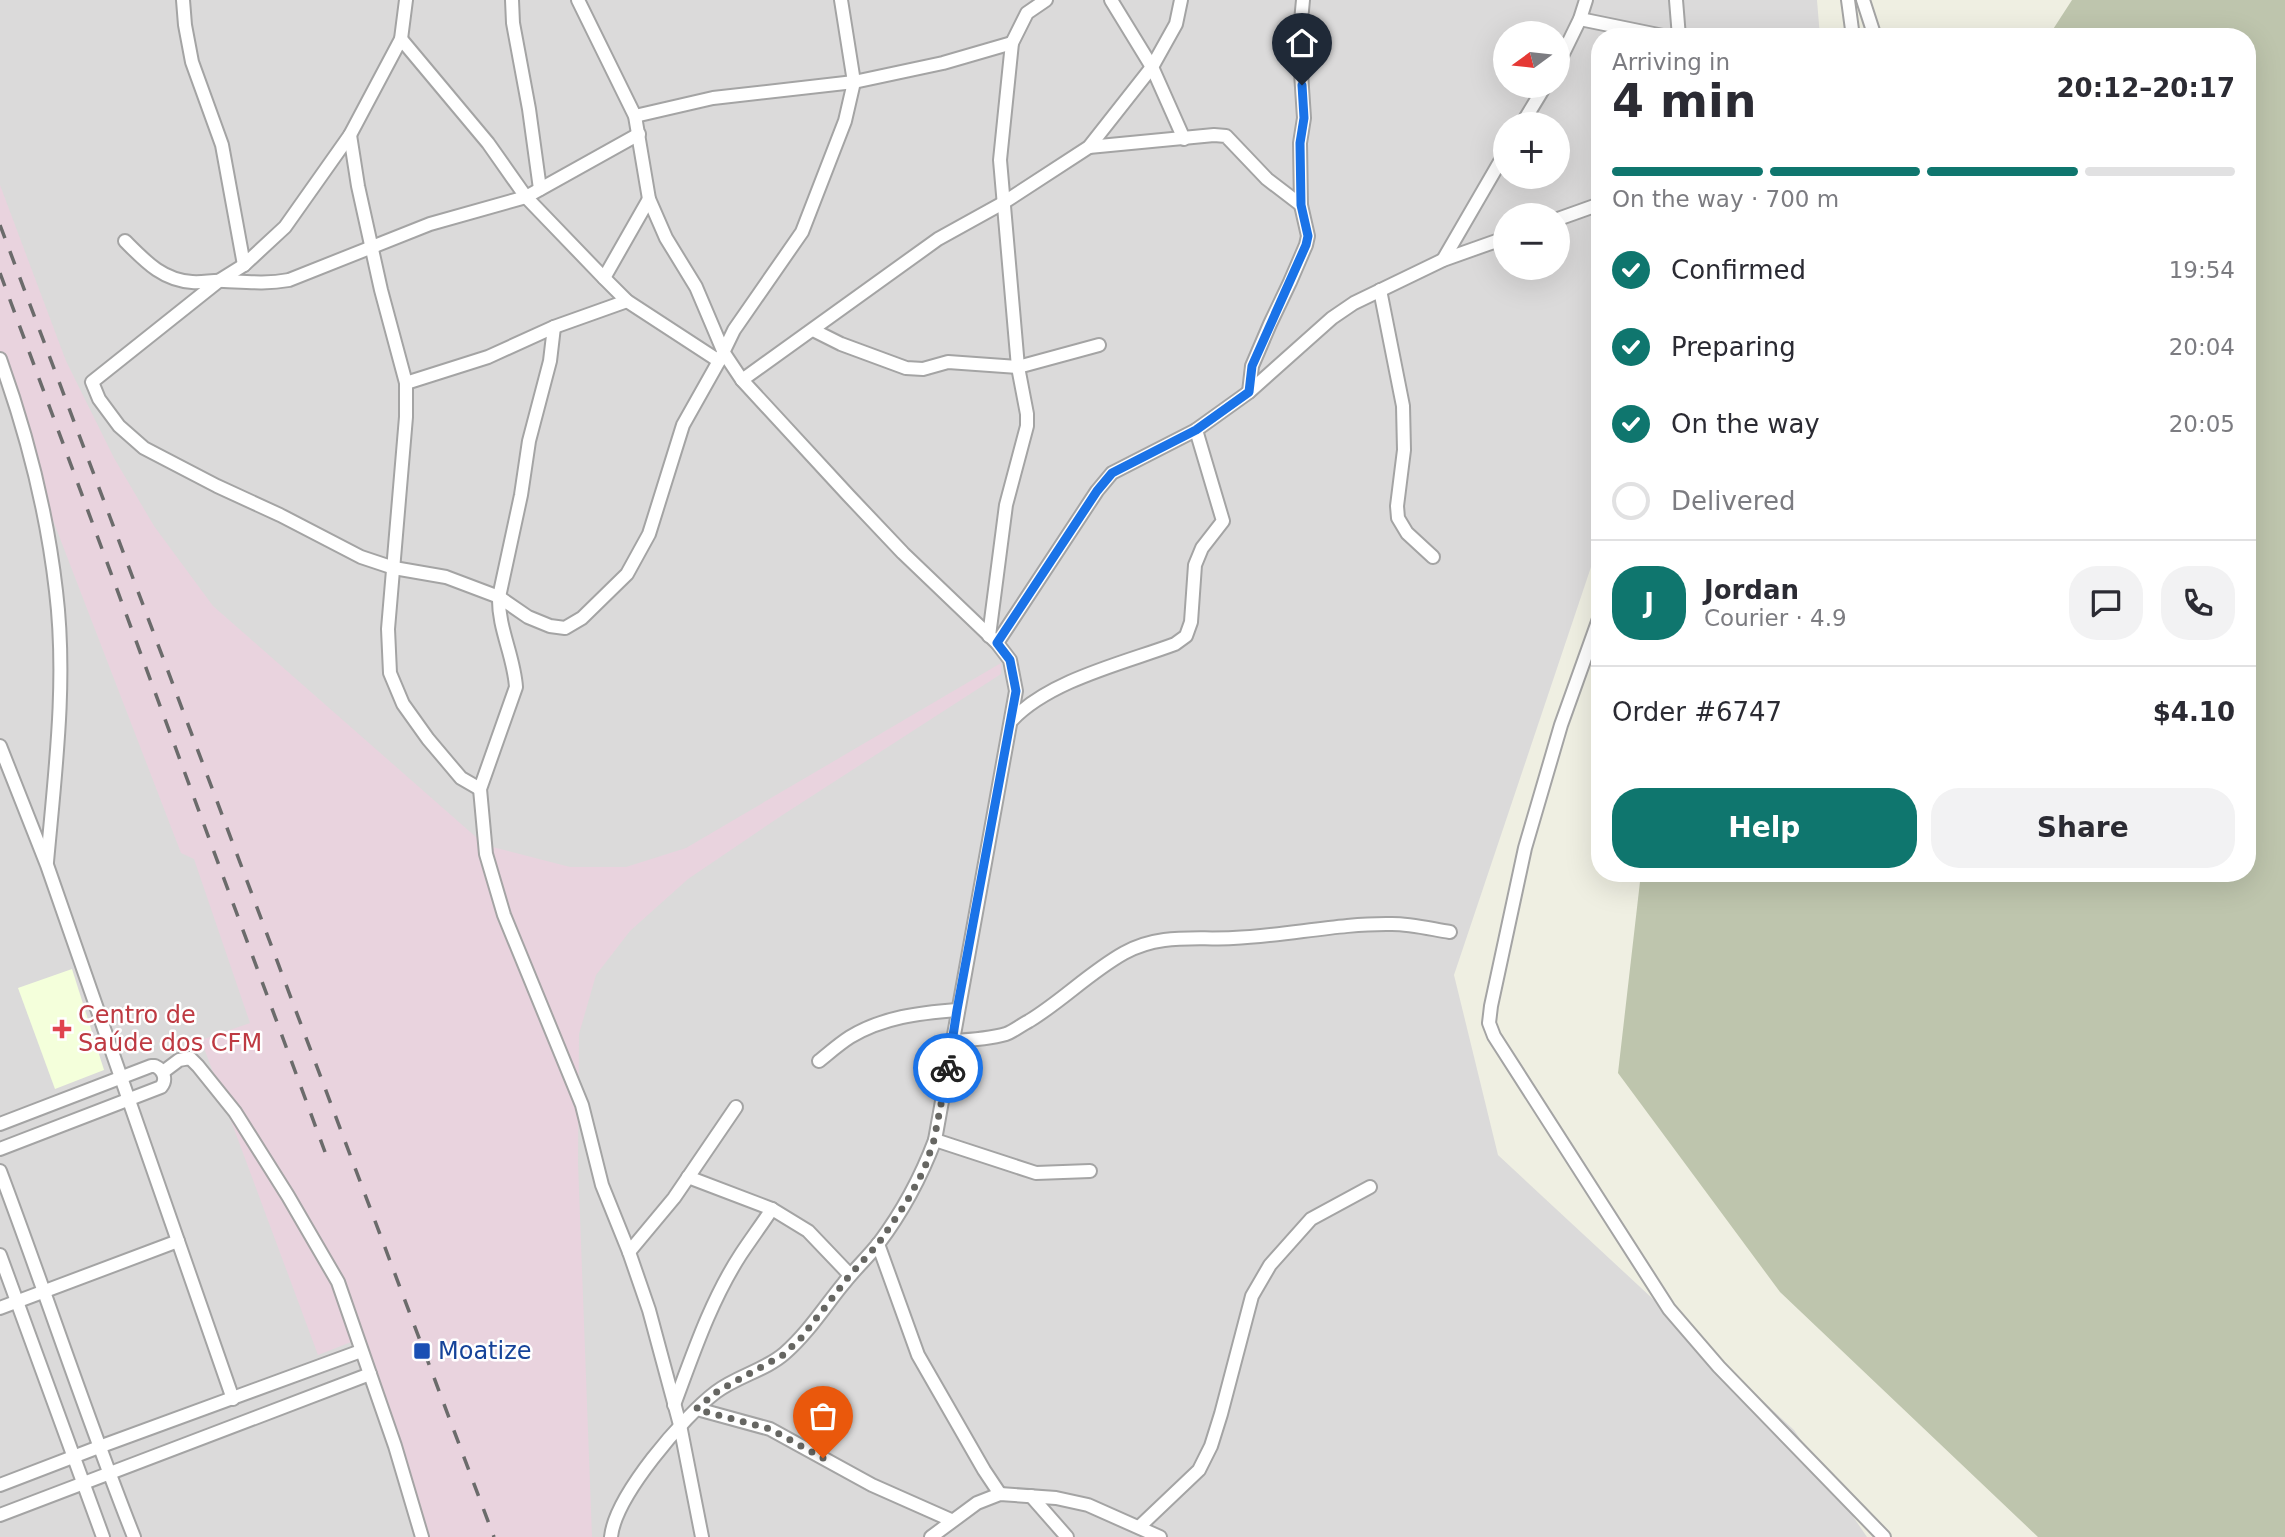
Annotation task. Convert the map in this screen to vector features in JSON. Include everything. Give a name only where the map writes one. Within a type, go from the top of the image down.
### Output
[{"type":"street","points":[[183,0],[184,25],[192,62],[222,145],[244,265]]},
{"type":"street","points":[[392,0],[405,4],[401,40],[350,135],[285,227],[244,265],[220,280],[92,382],[99,399],[119,426],[144,448],[361,557],[394,568],[446,577],[499,597],[528,617],[550,626],[565,628],[582,618],[627,574],[649,534],[683,425],[722,357],[734,330],[802,232],[845,121],[854,82],[841,0]]},
{"type":"street","points":[[512,0],[513,23],[540,189]]},
{"type":"street","points":[[578,0],[635,116],[649,199],[666,238],[696,287],[722,357]]},
{"type":"street","points":[[993,640],[1006,505],[1027,426],[1018,367],[1000,160],[1012,43],[1028,6],[1046,0]]},
{"type":"street","points":[[1111,0],[1153,67],[1184,139]]},
{"type":"street","points":[[743,380],[938,239],[1003,203],[1089,147],[1153,67],[1176,23],[1181,0]]},
{"type":"street","points":[[1249,392],[1252,366],[1308,236],[1301,205],[1300,143],[1304,106],[1299,42],[1303,0]]},
{"type":"street","points":[[1570,39],[1586,0]]},
{"type":"street","points":[[1676,0],[1678,28]]},
{"type":"street","points":[[1848,0],[1852,28]]},
{"type":"street","points":[[1863,0],[1872,28]]},
{"type":"street","points":[[1580,19],[1624,28]]},
{"type":"street","points":[[401,40],[488,143],[526,197],[604,278],[628,301],[722,357],[903,554],[993,640],[1010,660],[1016,691],[934,1140],[924,1170],[906,1203],[878,1244],[801,1338],[783,1355],[718,1391],[680,1425],[622,1503],[611,1537]]},
{"type":"street","points":[[635,116],[713,98],[854,82],[943,63],[1012,43]]},
{"type":"street","points":[[125,241],[151,267],[169,278],[192,282],[220,280],[270,284],[430,224],[526,197],[639,134]]},
{"type":"street","points":[[350,135],[358,186],[381,290],[405,383],[406,417],[388,629],[390,673],[403,704],[428,739],[461,778],[480,789]]},
{"type":"street","points":[[1089,147],[1226,136],[1267,179],[1301,205]]},
{"type":"street","points":[[1444,260],[1493,174]]},
{"type":"street","points":[[604,278],[649,199]]},
{"type":"street","points":[[1570,215],[1591,207]]},
{"type":"street","points":[[993,640],[1112,473],[1196,430],[1249,392],[1332,318],[1354,303],[1444,260],[1493,242]]},
{"type":"street","points":[[1380,290],[1403,406],[1404,450],[1398,518],[1407,533],[1433,557]]},
{"type":"street","points":[[405,383],[488,357],[554,327],[628,301]]},
{"type":"street","points":[[554,327],[550,361],[529,442],[522,495],[499,597],[499,609],[515,670],[516,687],[480,789],[486,854],[504,915],[582,1105],[602,1185],[649,1310],[680,1425],[702,1537]]},
{"type":"street","points":[[813,330],[841,344],[906,368],[923,369],[948,362],[1018,367],[1100,345]]},
{"type":"street","points":[[0,359],[39,492],[56,592],[60,677],[47,866]]},
{"type":"street","points":[[1012,720],[1026,705],[1062,685],[1175,644],[1186,636],[1191,622],[1195,565],[1202,548],[1223,521],[1196,430]]},
{"type":"street","points":[[1591,641],[1561,725],[1525,848],[1490,1006],[1489,1023],[1494,1036],[1669,1309],[1719,1367],[1884,1537]]},
{"type":"street","points":[[0,746],[47,866],[233,1399]]},
{"type":"street","points":[[953,1041],[982,1039],[1008,1033],[1053,1006],[1125,952],[1153,942],[1188,937],[1231,938],[1309,932],[1353,925],[1394,924],[1450,932]]},
{"type":"street","points":[[819,1060],[851,1037],[884,1021],[914,1013],[957,1010]]},
{"type":"street","points":[[163,1072],[180,1060],[190,1058],[198,1066],[235,1112],[338,1282],[395,1446],[422,1537]]},
{"type":"street","points":[[0,1124],[155,1066],[163,1072],[161,1087],[0,1149]]},
{"type":"street","points":[[629,1252],[674,1198],[736,1107]]},
{"type":"street","points":[[934,1140],[1036,1173],[1090,1171]]},
{"type":"street","points":[[0,1171],[134,1537]]},
{"type":"street","points":[[688,1177],[772,1209],[808,1231],[850,1275]]},
{"type":"street","points":[[1139,1527],[1199,1470],[1211,1446],[1221,1414],[1252,1296],[1270,1265],[1311,1219],[1370,1187]]},
{"type":"street","points":[[674,1405],[719,1294],[740,1255],[772,1209]]},
{"type":"street","points":[[0,1308],[178,1241]]},
{"type":"street","points":[[878,1244],[918,1355],[1000,1494]]},
{"type":"street","points":[[0,1255],[103,1537]]},
{"type":"street","points":[[0,1485],[361,1351]]},
{"type":"street","points":[[0,1515],[370,1374]]},
{"type":"street","points":[[696,1409],[770,1429],[872,1485],[951,1520]]},
{"type":"street","points":[[932,1537],[951,1520],[977,1503],[1000,1494],[1056,1498],[1088,1504],[1160,1537]]},
{"type":"street","points":[[1031,1496],[1067,1537]]},
{"type":"shaded area","points":[[0,0],[1817,0],[1819,28],[1591,28],[1591,567],[1454,975],[1498,1155],[1794,1430],[1867,1537],[0,1537]]},
{"type":"shaded area","points":[[2072,0],[2285,0],[2285,1537],[2038,1537],[1780,1292],[1618,1073],[1640,882],[2256,882],[2256,28],[2054,28]]},
{"type":"shaded area","points":[[0,185],[66,361],[114,458],[154,526],[213,606],[485,845],[570,867],[626,867],[686,848],[1001,663],[1001,674],[688,879],[630,931],[596,975],[579,1034],[578,1163],[592,1537],[428,1537],[359,1339],[318,1355],[201,1040],[250,1023],[194,859],[181,853],[41,489],[0,362]]},
{"type":"shaded area","name":"Centro de Saúde dos CFM","points":[[72,969],[104,1070],[55,1089],[18,988]]},
{"type":"railway","points":[[0,225],[494,1537]]},
{"type":"railway","points":[[0,273],[325,1152]]},
{"type":"way so far","points":[[823,1458],[770,1429],[696,1409],[718,1391],[783,1355],[801,1338],[878,1244],[906,1203],[924,1170],[934,1140],[948,1068]]},
{"type":"place","name":"Centro de Saúde dos CFM","points":[[62,1029]]},
{"type":"place","name":"Moatize","points":[[422,1351]]},
{"type":"route","points":[[948,1068],[1016,691],[1010,660],[997,643],[1097,491],[1112,473],[1196,430],[1249,392],[1252,366],[1308,236],[1301,205],[1300,143],[1304,118],[1302,85]]}]
